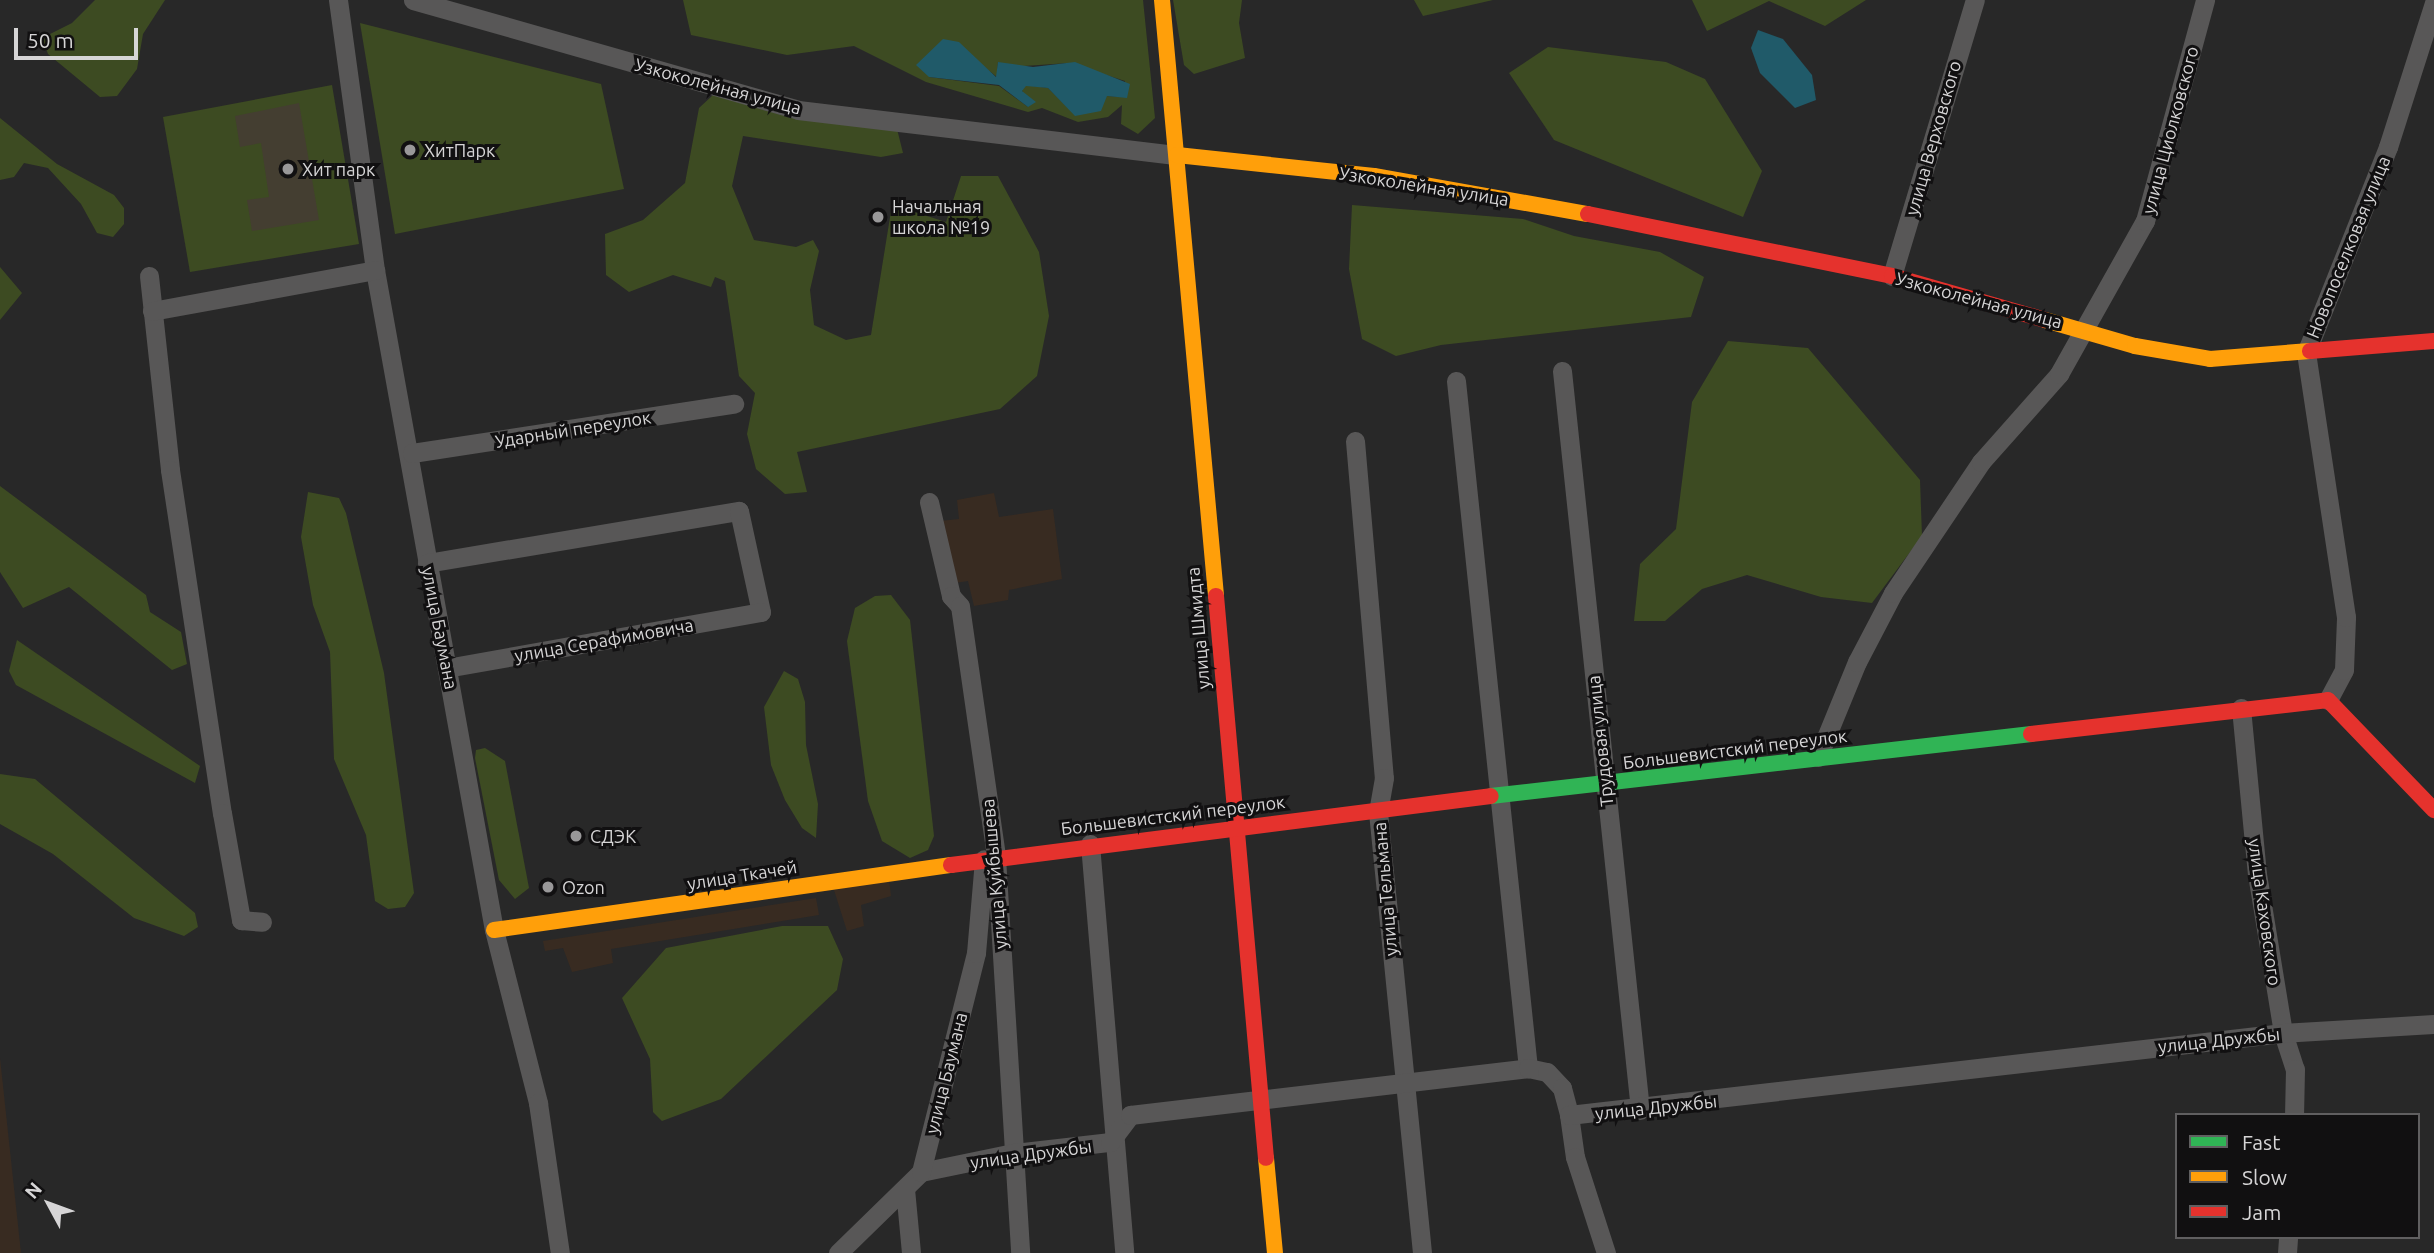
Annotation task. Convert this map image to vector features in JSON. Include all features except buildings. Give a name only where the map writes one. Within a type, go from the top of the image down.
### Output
[{"type":"street","name":"улица Баумана","points":[[338,0],[375,270],[412,453],[427,563],[494,930],[527,1044],[560,1253]]},
{"type":"street","name":"Узкоколейная улица","points":[[413,0],[798,110],[1374,176],[1664,228],[1892,276],[2081,328],[2135,346],[2210,359],[2434,341]]},
{"type":"street","name":"улица Шмидта","points":[[1162,0],[1234,825],[1275,1253]]},
{"type":"street","name":"улица Верховского","points":[[1892,276],[1975,0]]},
{"type":"street","name":"улица Циолковского","points":[[1818,758],[1857,662],[1893,593],[1981,462],[2059,374],[2081,328],[2109,292],[2146,221],[2205,0]]},
{"type":"street","name":"Новопоселковая улица","points":[[2328,700],[2344,670],[2346,617],[2306,353],[2388,147],[2434,4]]},
{"type":"street","points":[[152,311],[375,270]]},
{"type":"street","points":[[149,276],[170,470],[241,920],[262,922]]},
{"type":"street","name":"Трудовая улица","points":[[1562,371],[1640,1110]]},
{"type":"street","points":[[1456,381],[1528,1068]]},
{"type":"street","name":"Ударный переулок","points":[[412,453],[734,404]]},
{"type":"street","name":"улица Тельмана","points":[[1355,441],[1384,778],[1378,813],[1403,1085],[1422,1253]]},
{"type":"street","name":"улица Куйбышева","points":[[929,502],[951,596],[960,606],[990,858],[1020,1253]]},
{"type":"street","name":"улица Серафимовича","points":[[427,563],[739,511],[761,612],[448,668]]},
{"type":"street","points":[[2328,700],[2364,743],[2434,810]]},
{"type":"street","name":"Большевистский переулок","points":[[990,858],[1234,825],[1378,813],[1500,792],[1604,786],[1818,758],[2328,700]]},
{"type":"street","name":"улица Каховского","points":[[2241,708],[2258,874],[2283,1033],[2295,1069],[2294,1113]]},
{"type":"street","points":[[1090,844],[1124,1253]]},
{"type":"street","name":"улица Баумана","points":[[838,1253],[921,1172],[976,953],[990,858]]},
{"type":"street","name":"улица Ткачей","points":[[494,930],[990,858]]},
{"type":"street","name":"улица Дружбы","points":[[921,1172],[1013,1153],[1110,1142],[1130,1115],[1259,1097],[1403,1085],[1528,1068],[1547,1072],[1562,1088],[1569,1115],[1640,1110],[2283,1033],[2434,1024]]},
{"type":"street","points":[[1569,1115],[1574,1157],[1606,1253]]},
{"type":"street","points":[[905,1189],[911,1253]]},
{"type":"shaded area","points":[[994,493],[999,517],[1053,509],[1062,579],[1009,590],[1008,600],[974,606],[968,581],[948,584],[940,521],[959,519],[957,500]]},
{"type":"shaded area","points":[[889,879],[891,896],[861,905],[864,926],[847,931],[834,890]]},
{"type":"shaded area","points":[[816,898],[819,915],[611,949],[613,963],[572,972],[563,948],[545,951],[543,941]]},
{"type":"shaded area","points":[[0,1058],[21,1253],[0,1253]]},
{"type":"green space","points":[[95,0],[165,0],[143,34],[137,69],[117,96],[100,97],[48,54],[42,38],[72,23]]},
{"type":"green space","points":[[683,0],[1143,0],[1155,118],[1138,134],[1121,124],[1122,105],[1108,117],[1078,122],[1042,108],[1028,112],[926,82],[854,46],[787,55],[691,35]],"holes":[[[969,55],[997,77],[998,62],[1009,67],[1069,63],[1125,81],[1123,97],[1107,96],[1069,109],[1048,88],[1026,85],[1022,90],[1028,107],[999,86],[929,77]]]},
{"type":"green space","points":[[1173,0],[1242,0],[1239,23],[1245,58],[1194,74],[1184,65]]},
{"type":"green space","points":[[1414,0],[1493,0],[1423,16]]},
{"type":"green space","points":[[1692,0],[1866,0],[1825,26],[1769,1],[1707,31]]},
{"type":"green space","points":[[360,23],[601,84],[624,189],[395,234]]},
{"type":"green space","points":[[1548,47],[1666,62],[1705,79],[1762,171],[1743,217],[1554,140],[1509,73]]},
{"type":"green space","points":[[332,85],[359,244],[190,272],[163,117]]},
{"type":"green space","points":[[713,95],[897,129],[903,153],[881,157],[743,136],[732,186],[754,240],[796,247],[813,240],[819,251],[810,290],[814,325],[846,340],[871,335],[892,205],[946,222],[961,176],[998,176],[1039,252],[1049,316],[1037,376],[1000,409],[797,452],[807,492],[785,494],[756,469],[747,434],[755,393],[739,376],[725,281],[715,277],[711,287],[673,275],[629,292],[606,275],[605,234],[643,220],[685,183],[699,108]]},
{"type":"green space","points":[[0,118],[57,164],[114,195],[124,208],[124,224],[113,237],[97,233],[81,204],[48,168],[24,163],[14,177],[0,180]]},
{"type":"green space","points":[[1352,205],[1523,219],[1574,236],[1660,252],[1704,277],[1691,317],[1441,345],[1396,356],[1362,339],[1349,269]]},
{"type":"green space","points":[[0,267],[22,293],[0,320]]},
{"type":"green space","points":[[1728,341],[1808,348],[1920,480],[1922,536],[1872,603],[1821,597],[1747,575],[1702,589],[1665,621],[1634,621],[1640,564],[1676,529],[1692,402]]},
{"type":"green space","points":[[0,486],[146,595],[150,612],[181,632],[187,664],[172,670],[69,587],[23,608],[0,572]]},
{"type":"green space","points":[[308,492],[339,498],[346,513],[384,673],[414,893],[405,907],[388,909],[375,901],[366,835],[334,759],[330,652],[313,605],[301,537]]},
{"type":"green space","points":[[891,595],[910,620],[934,836],[928,850],[910,858],[882,841],[868,801],[847,641],[855,608],[875,596]]},
{"type":"green space","points":[[17,640],[200,766],[195,783],[16,685],[9,671]]},
{"type":"green space","points":[[784,671],[798,679],[805,702],[806,745],[818,804],[816,838],[802,828],[785,800],[771,765],[764,707]]},
{"type":"green space","points":[[485,748],[505,761],[529,888],[515,899],[499,880],[475,758],[476,750]]},
{"type":"green space","points":[[0,774],[35,779],[195,913],[198,927],[184,936],[134,918],[53,854],[0,824]]},
{"type":"green space","points":[[782,926],[828,926],[843,959],[837,990],[721,1099],[662,1121],[653,1112],[650,1059],[622,998],[666,948]]},
{"type":"water","points":[[1758,30],[1783,39],[1812,75],[1816,100],[1795,108],[1760,73],[1751,48]]},
{"type":"water","points":[[943,39],[959,42],[996,77],[998,62],[1033,67],[1075,62],[1130,84],[1127,98],[1107,96],[1101,111],[1075,116],[1048,88],[1026,86],[1022,91],[1036,102],[1028,107],[999,85],[929,77],[916,65]]},
{"type":"traffic: fast","points":[[1491,796],[2031,734]]},
{"type":"traffic: slow","points":[[1162,0],[1216,596]]},
{"type":"traffic: slow","points":[[1177,155],[1374,176],[1588,214]]},
{"type":"traffic: slow","points":[[2045,320],[2135,346],[2210,359],[2310,351]]},
{"type":"traffic: slow","points":[[494,930],[951,865]]},
{"type":"traffic: slow","points":[[1266,1158],[1275,1253]]},
{"type":"traffic: jam","points":[[1588,214],[1892,276],[2045,320]]},
{"type":"traffic: jam","points":[[2310,351],[2434,341]]},
{"type":"traffic: jam","points":[[1216,596],[1266,1158]]},
{"type":"traffic: jam","points":[[2031,734],[2328,700],[2434,810]]},
{"type":"traffic: jam","points":[[951,865],[1491,796]]},
{"type":"place","name":"ХитПарк","points":[[410,150]]},
{"type":"place","name":"Хит парк","points":[[288,169]]},
{"type":"place","name":"Начальная школа №19","points":[[878,217]]},
{"type":"place","name":"СДЭК","points":[[576,836]]},
{"type":"place","name":"Ozon","points":[[548,887]]}]
